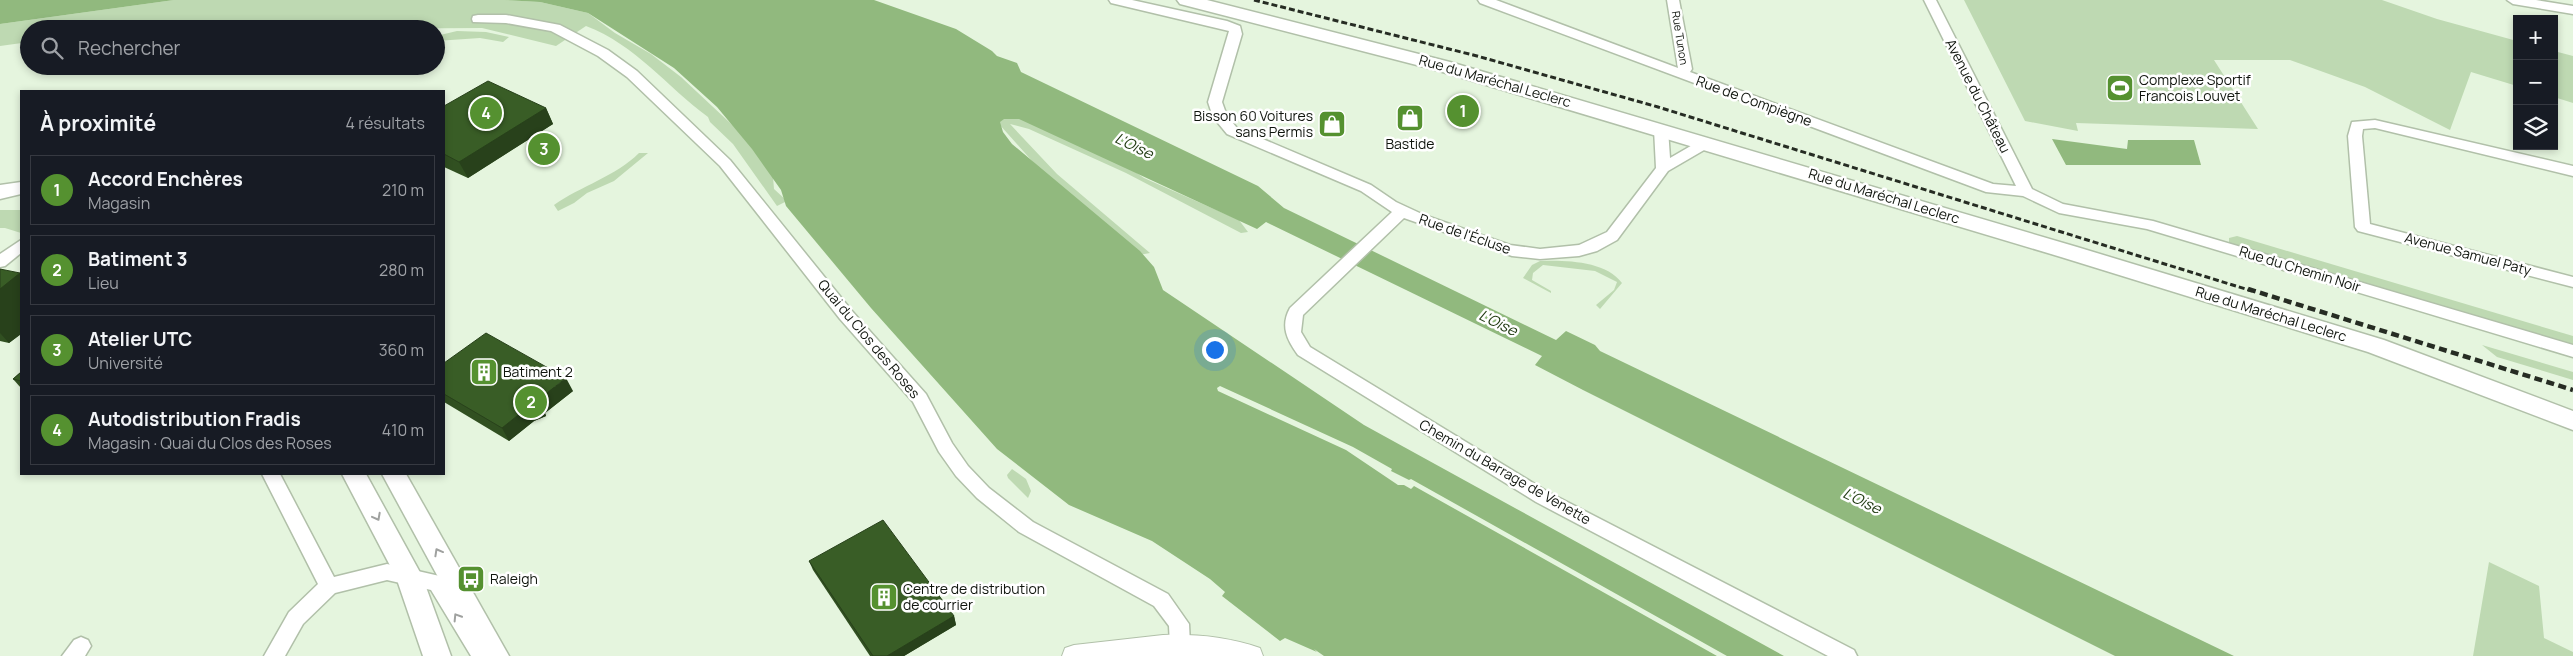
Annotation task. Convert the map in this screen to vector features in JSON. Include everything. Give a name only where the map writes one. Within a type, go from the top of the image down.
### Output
[{"type":"main road","name":"Rue du Maréchal Leclerc","points":[[1186,0],[1407,56],[1661,129],[2376,346],[2573,420]]},
{"type":"main road","points":[[0,192],[20,188]]},
{"type":"main road","points":[[0,207],[20,204]]},
{"type":"main road","points":[[355,475],[409,576],[438,656]]},
{"type":"main road","points":[[395,475],[495,656]]},
{"type":"street","name":"Rue de l'Écluse","points":[[1115,0],[1227,25],[1235,29],[1236,34],[1215,102],[1220,117],[1232,131],[1366,188],[1382,201],[1401,212],[1516,252],[1578,252],[1605,243],[1663,168]]},
{"type":"street","name":"Rue de Compiègne","points":[[1484,0],[1991,189],[2026,192]]},
{"type":"street","name":"Rue Tunon","points":[[1673,0],[1685,69],[1682,74]]},
{"type":"street","name":"Avenue du Château","points":[[1930,0],[2026,192]]},
{"type":"street","points":[[2513,0],[2573,10]]},
{"type":"street","name":"Quai du Clos des Roses","points":[[478,19],[506,19],[555,28],[603,53],[632,74],[725,163],[846,315],[920,398],[945,447],[983,493],[1026,527],[1161,600],[1179,624],[1180,645]]},
{"type":"street","name":"Avenue Samuel Paty","points":[[2573,171],[2374,124],[2357,125],[2354,136],[2363,227],[2573,282]]},
{"type":"street","points":[[1661,129],[1663,168],[1706,143]]},
{"type":"street","points":[[1662,151],[1681,157]]},
{"type":"street","name":"Rue du Chemin Noir","points":[[2026,192],[2059,208],[2148,224],[2573,350]]},
{"type":"street","name":"Rue de l'Écluse","points":[[1332,277],[1401,212]]},
{"type":"street","points":[[0,262],[20,245]]},
{"type":"street","name":"Chemin du Barrage de Venette","points":[[1332,277],[1303,304],[1292,319],[1292,332],[1304,351],[1542,497],[1847,656]]},
{"type":"street","points":[[273,475],[329,586]]},
{"type":"street","points":[[274,656],[296,618],[329,586],[387,572],[437,583],[481,655],[485,656]]},
{"type":"street","points":[[1074,656],[1180,645],[1219,647],[1250,656]]},
{"type":"shaded area","points":[[174,0],[504,0],[540,2],[588,13],[615,33],[651,54],[681,77],[743,135],[773,177],[774,189],[787,201],[777,206],[733,144],[710,122],[708,117],[636,55],[604,34],[586,26],[556,46],[482,28],[445,28],[445,20],[29,20]]},
{"type":"shaded area","points":[[1964,0],[2382,0],[2437,19],[2513,40],[2513,85],[2471,72],[2450,130],[2365,87],[2290,60],[2214,60],[2258,129],[2076,123],[2078,131],[2025,121]]},
{"type":"shaded area","points":[[20,21],[20,43],[0,46],[0,24]]},
{"type":"shaded area","points":[[457,31],[486,32],[509,37],[503,42],[480,38],[445,40],[445,34]]},
{"type":"shaded area","points":[[2558,52],[2573,56],[2573,103],[2558,98]]},
{"type":"shaded area","points":[[1022,117],[1128,167],[1144,178],[1239,220],[1248,232],[1241,233],[1126,173],[1029,129],[1010,124],[1057,174],[1150,253],[1139,255],[1042,172],[999,124],[1000,119]]},
{"type":"shaded area","points":[[639,153],[648,153],[614,181],[587,193],[574,203],[558,211],[554,205],[609,175]]},
{"type":"shaded area","points":[[0,210],[20,210],[20,233],[0,228]]},
{"type":"shaded area","points":[[2237,236],[2573,336],[2573,346],[2229,244],[2229,238]]},
{"type":"shaded area","points":[[1540,261],[1585,263],[1606,270],[1622,283],[1600,309],[1596,305],[1614,290],[1617,282],[1595,271],[1543,265],[1533,273],[1532,280],[1551,291],[1551,293],[1523,278],[1532,265]]},
{"type":"shaded area","points":[[2482,345],[2573,372],[2573,380],[2497,357]]},
{"type":"shaded area","points":[[1012,469],[1026,479],[1031,491],[1028,498],[1008,478],[1007,475]]},
{"type":"shaded area","points":[[2489,562],[2539,586],[2544,638],[2573,652],[2573,656],[2473,656]]},
{"type":"water","points":[[0,0],[174,0],[20,20],[0,24]]},
{"type":"water","name":"L'Oise","points":[[504,0],[874,0],[956,29],[997,56],[1017,63],[1021,72],[1258,186],[1284,208],[1556,340],[1566,331],[1595,345],[1600,351],[2234,656],[2115,656],[1535,365],[1542,356],[1266,222],[1257,229],[1019,119],[1004,119],[1000,122],[1003,132],[1012,144],[1140,251],[1154,267],[1163,290],[1364,425],[1784,656],[1727,656],[1411,479],[1409,480],[1391,471],[1392,469],[1353,447],[1220,386],[1217,388],[1218,391],[1346,450],[1398,485],[1404,485],[1411,489],[1414,486],[1717,656],[1324,656],[1314,649],[1317,652],[1285,638],[1280,641],[1222,596],[1225,592],[1210,579],[1152,541],[1069,505],[997,449],[871,308],[786,206],[781,190],[752,149],[717,107],[674,68],[588,13],[540,2]]},
{"type":"water","points":[[2052,139],[2127,149],[2128,140],[2194,140],[2201,165],[2066,165]]},
{"type":"building","points":[[488,81],[546,108],[459,162],[445,155],[445,105]]},
{"type":"building","points":[[0,269],[20,273],[0,289]]},
{"type":"building","points":[[486,333],[566,378],[538,400],[539,404],[527,408],[502,428],[445,395],[445,362]]},
{"type":"building","points":[[20,373],[20,381],[13,379]]},
{"type":"building","name":"Centre de distribution de courrier","points":[[883,520],[954,616],[887,656],[873,656],[809,561]]},
{"type":"railway","points":[[1254,0],[1477,56],[1658,107],[2252,291]]},
{"type":"railway","points":[[2248,289],[2573,390]]},
{"type":"place","name":"Complexe Sportif Francois Louvet","points":[[2120,88]]},
{"type":"place","name":"Accord Enchères","points":[[1463,111]]},
{"type":"place","name":"Autodistribution Fradis","points":[[486,113]]},
{"type":"place","name":"Bastide","points":[[1410,118]]},
{"type":"place","name":"Bisson 60 Voitures sans Permis","points":[[1332,124]]},
{"type":"place","name":"Atelier UTC","points":[[544,149]]},
{"type":"place","name":"Batiment 2","points":[[484,372]]},
{"type":"place","name":"Batiment 3","points":[[531,402]]},
{"type":"place","name":"Raleigh","points":[[471,579]]},
{"type":"place","name":"Centre de distribution de courrier","points":[[884,597]]}]
